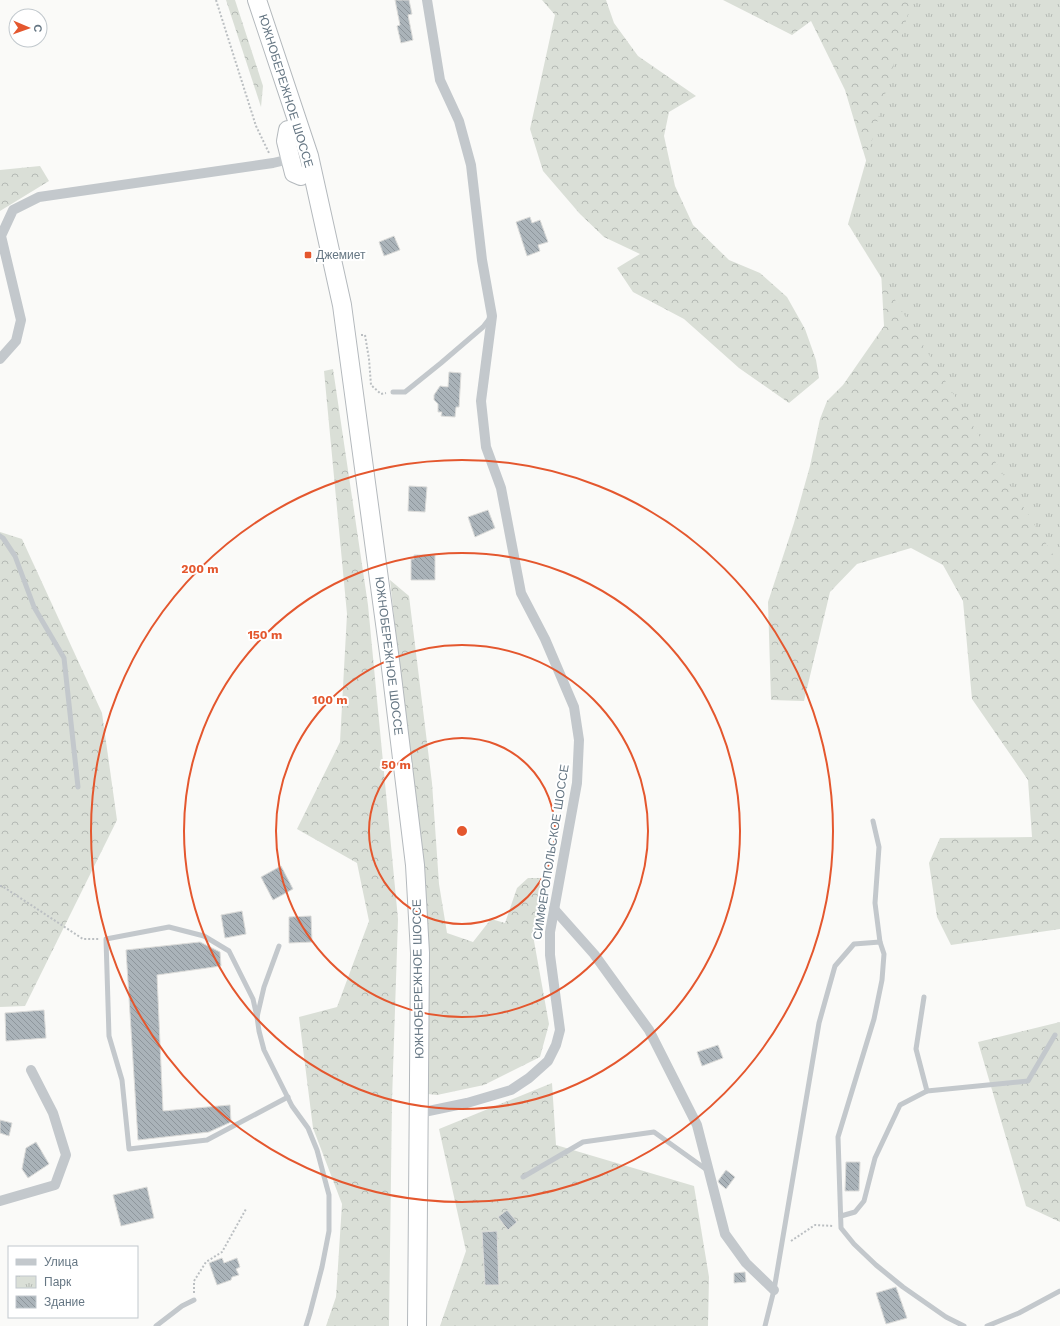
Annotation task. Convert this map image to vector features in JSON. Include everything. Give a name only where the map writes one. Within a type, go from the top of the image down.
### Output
[{"type":"highway","name":"ЮЖНОБЕРЕЖНОЕ ШОССЕ","points":[[248,0],[274,80],[309,156],[342,305],[391,668],[416,865],[420,953],[417,1326]]},
{"type":"highway","name":"ЮЖНОБЕРЕЖНОЕ ШОССЕ","points":[[257,0],[293,124],[296,158],[331,307],[382,666],[406,864],[410,952],[406,1246],[407,1326]]},
{"type":"highway","points":[[296,158],[311,196],[318,200]]},
{"type":"street","name":"СИМФЕРОПОЛЬСКОЕ ШОССЕ","points":[[419,1113],[467,1103],[511,1090],[529,1078],[548,1061],[556,1045],[560,1030],[550,955],[550,932],[577,783],[579,740],[574,707],[545,639],[521,593],[501,488],[486,447],[481,401],[492,316],[482,260],[471,165],[459,121],[440,80],[427,0]]},
{"type":"street","points":[[0,359],[16,341],[21,320],[0,236],[13,210],[39,197],[273,163],[296,158]]},
{"type":"street","points":[[554,909],[594,954],[648,1030],[697,1125],[725,1234],[746,1263],[774,1290]]},
{"type":"street","points":[[0,1201],[55,1185],[66,1155],[54,1113],[31,1070]]},
{"type":"lane","points":[[393,392],[405,392],[442,363],[483,327],[492,316]]},
{"type":"lane","points":[[0,536],[15,556],[34,607],[64,658],[78,787]]},
{"type":"lane","points":[[873,822],[879,847],[875,903],[880,942],[884,954],[882,980],[874,1019],[838,1137],[841,1228],[854,1244],[876,1265],[903,1287],[946,1317],[964,1326]]},
{"type":"lane","points":[[288,1098],[207,1140],[129,1149],[122,1080],[109,1036],[106,939],[168,927],[204,936],[229,951],[253,999],[264,1050],[288,1098],[292,1106],[308,1128],[317,1150],[329,1195],[328,1238],[322,1267],[306,1326]]},
{"type":"lane","points":[[765,1326],[774,1290],[782,1247],[819,1023],[835,966],[854,944],[880,942]]},
{"type":"lane","points":[[257,1017],[264,987],[279,946]]},
{"type":"lane","points":[[924,997],[916,1049],[927,1091]]},
{"type":"lane","points":[[841,1216],[855,1212],[864,1201],[875,1158],[900,1105],[927,1091],[1028,1081],[1055,1035]]},
{"type":"lane","points":[[523,1177],[583,1142],[654,1132],[708,1170]]},
{"type":"lane","points":[[986,1326],[1019,1314],[1060,1291]]},
{"type":"lane","points":[[156,1326],[182,1306],[194,1300]]},
{"type":"path","points":[[216,0],[256,126],[273,163]]},
{"type":"path","points":[[346,335],[365,335],[369,358],[370,385],[380,394],[393,392]]},
{"type":"path","points":[[0,886],[83,939],[98,939]]},
{"type":"path","points":[[194,1300],[194,1281],[206,1262],[222,1252],[246,1209]]},
{"type":"path","points":[[782,1247],[815,1225],[841,1228]]},
{"type":"green space","points":[[226,0],[235,0],[263,86],[261,107]]},
{"type":"green space","points":[[542,0],[606,0],[614,23],[638,56],[696,96],[669,112],[664,136],[675,186],[693,225],[729,260],[760,273],[787,297],[805,329],[816,360],[819,378],[789,403],[739,368],[684,319],[633,292],[617,268],[640,254],[604,237],[580,214],[543,171],[530,129],[555,15]]},
{"type":"green space","points":[[723,0],[1060,0],[1060,929],[951,945],[937,917],[929,863],[940,838],[1032,837],[1028,780],[972,699],[963,601],[943,565],[911,548],[857,564],[830,592],[804,701],[771,700],[768,602],[794,523],[810,466],[820,419],[827,401],[843,385],[884,326],[877,197],[845,90],[811,21],[792,35]]},
{"type":"green space","points":[[912,0],[1060,0],[1060,566],[848,224]]},
{"type":"green space","points":[[40,166],[49,181],[0,211],[0,170]]},
{"type":"green space","points":[[333,369],[368,605],[398,919],[392,1101],[389,1326],[326,1326],[336,1297],[342,1204],[313,1128],[299,1017],[337,1007],[369,921],[357,863],[297,829],[340,742],[347,614],[324,371]]},
{"type":"green space","points":[[0,532],[22,539],[102,713],[117,820],[25,1006],[0,1007]]},
{"type":"green space","points":[[390,580],[409,596],[432,783],[439,884],[447,933],[473,942],[491,919],[505,923],[517,888],[528,878],[542,878],[534,941],[549,1024],[540,1057],[484,1085],[437,1095],[428,1094],[423,888]]},
{"type":"green space","points":[[1060,1022],[1060,1222],[1026,1206],[978,1042]]},
{"type":"green space","points":[[552,1083],[556,1145],[694,1186],[709,1277],[708,1326],[440,1326],[466,1251],[439,1129]]},
{"type":"building","points":[[395,0],[409,0],[412,14],[408,15],[413,40],[401,43],[397,26],[400,25]]},
{"type":"building","points":[[530,217],[532,223],[540,220],[548,242],[538,245],[540,251],[527,256],[516,222]]},
{"type":"building","points":[[394,236],[400,250],[384,256],[379,242]]},
{"type":"building","points":[[449,372],[461,373],[459,407],[456,407],[455,417],[441,416],[442,412],[438,412],[438,404],[434,400],[434,395],[440,386],[448,387]]},
{"type":"building","points":[[409,486],[427,487],[425,512],[408,511]]},
{"type":"building","points":[[488,510],[495,528],[475,537],[468,517]]},
{"type":"building","points":[[414,555],[435,555],[435,580],[411,580],[411,559],[414,559]]},
{"type":"building","points":[[281,866],[293,889],[273,900],[261,877]]},
{"type":"building","points":[[242,911],[246,934],[225,938],[221,915]]},
{"type":"building","points":[[311,916],[312,942],[289,943],[289,917]]},
{"type":"building","points":[[200,942],[220,952],[221,966],[157,975],[163,1111],[230,1105],[231,1122],[209,1132],[138,1140],[126,950]]},
{"type":"building","points":[[44,1010],[46,1038],[6,1041],[5,1013]]},
{"type":"building","points":[[718,1045],[723,1058],[702,1066],[697,1052]]},
{"type":"building","points":[[0,1120],[12,1123],[9,1136],[0,1133]]},
{"type":"building","points":[[36,1142],[49,1164],[28,1178],[22,1169],[26,1148]]},
{"type":"building","points":[[846,1162],[860,1162],[859,1191],[845,1191]]},
{"type":"building","points":[[726,1170],[735,1177],[726,1189],[718,1181]]},
{"type":"building","points":[[147,1187],[154,1218],[121,1226],[113,1195]]},
{"type":"building","points":[[507,1210],[517,1222],[508,1230],[498,1217]]},
{"type":"building","points":[[497,1231],[499,1285],[485,1285],[482,1232]]},
{"type":"building","points":[[222,1258],[224,1263],[237,1258],[240,1267],[236,1269],[239,1275],[232,1277],[231,1280],[217,1285],[209,1263]]},
{"type":"building","points":[[745,1272],[746,1282],[734,1283],[734,1273]]},
{"type":"building","points":[[896,1287],[907,1318],[886,1324],[876,1293]]},
{"type":"place","name":"Джемиет","points":[[308,255]]}]
